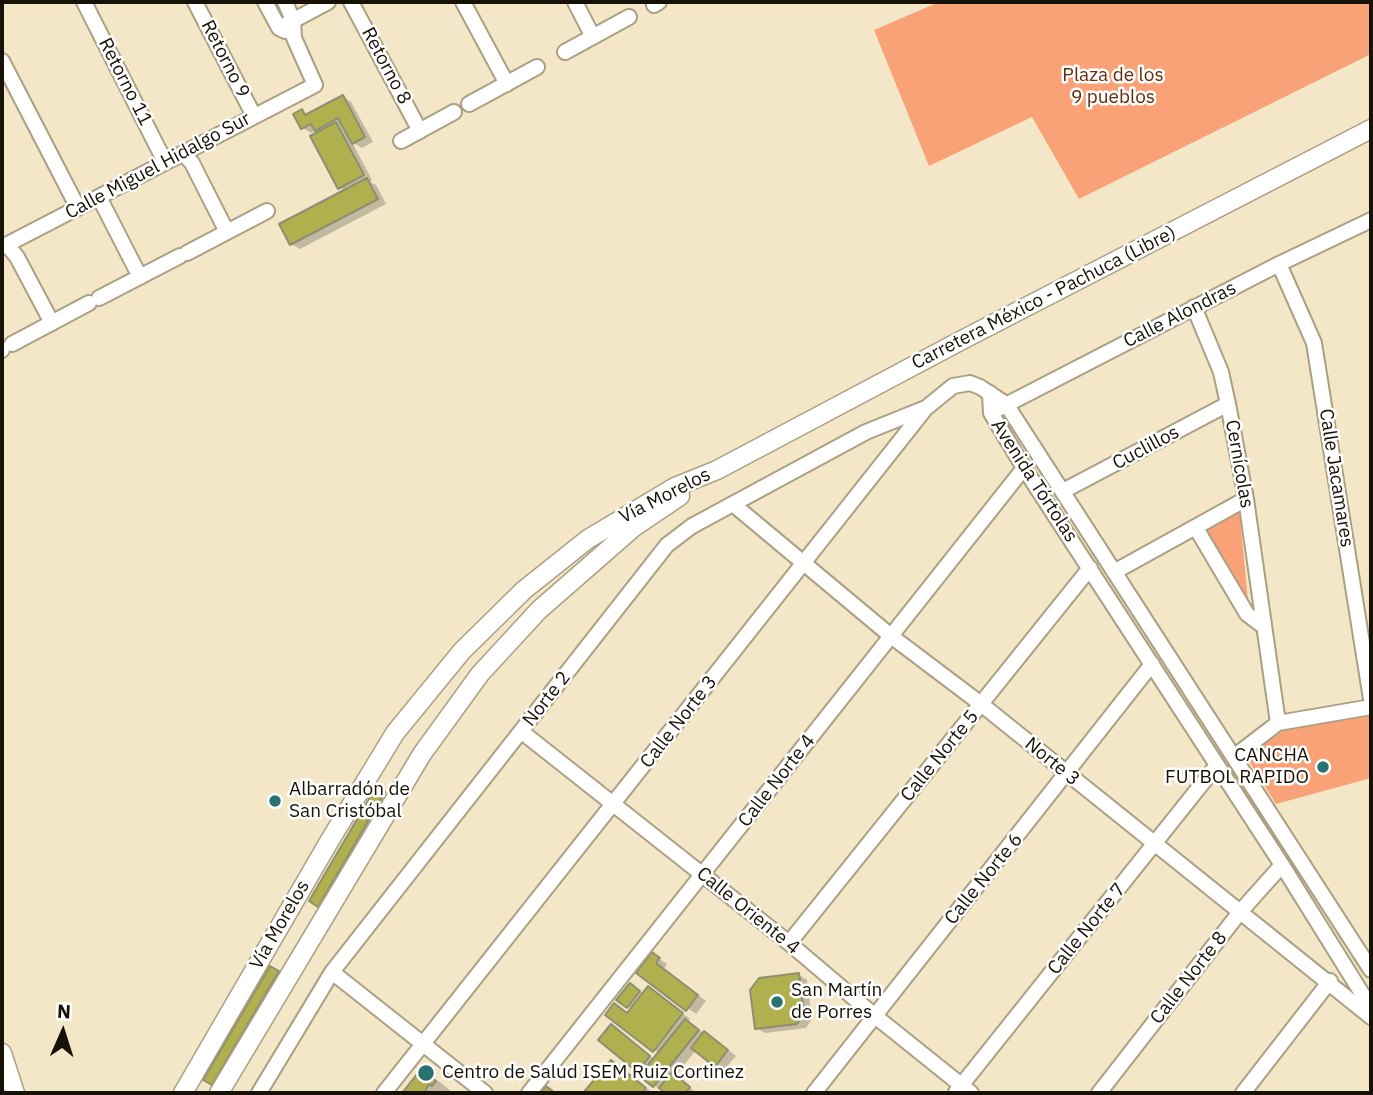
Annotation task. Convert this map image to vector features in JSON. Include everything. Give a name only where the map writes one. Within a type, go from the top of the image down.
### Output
[{"type":"main road","name":"Carretera México - Pachuca (Libre)","points":[[717,470],[1371,129]]},
{"type":"main road","name":"Vía Morelos","points":[[183,1093],[330,839],[395,733],[462,651],[524,590],[588,539],[675,486],[717,470]]},
{"type":"main road","name":"Vía Morelos","points":[[219,1093],[422,754],[480,674],[539,610],[634,527],[717,470]]},
{"type":"main road","points":[[2,1053],[15,1093]]},
{"type":"street","name":"Retorno 11","points":[[84,2],[165,162]]},
{"type":"street","name":"Retorno 9","points":[[195,2],[254,116]]},
{"type":"street","points":[[265,2],[279,28],[294,38]]},
{"type":"street","points":[[285,2],[293,20],[294,38]]},
{"type":"street","points":[[279,28],[328,2]]},
{"type":"street","name":"Retorno 8","points":[[351,2],[420,131]]},
{"type":"street","points":[[463,2],[507,83]]},
{"type":"street","points":[[575,2],[593,37]]},
{"type":"street","points":[[565,52],[629,17]]},
{"type":"street","name":"Calle Miguel Hidalgo Sur","points":[[4,246],[315,85],[294,38]]},
{"type":"street","points":[[2,61],[78,208]]},
{"type":"street","points":[[469,104],[537,67]]},
{"type":"street","points":[[401,141],[454,112]]},
{"type":"street","points":[[183,153],[191,163],[227,232]]},
{"type":"street","points":[[99,197],[140,277]]},
{"type":"street","points":[[5,348],[267,211]]},
{"type":"street","points":[[1368,222],[1371,239]]},
{"type":"street","name":"Calle Alondras","points":[[990,413],[1279,264],[1368,222]]},
{"type":"street","points":[[4,246],[17,257],[52,323]]},
{"type":"street","name":"Calle Jacamares","points":[[1279,264],[1314,343],[1371,699]]},
{"type":"street","name":"Cernícolas","points":[[1194,307],[1221,372],[1228,404],[1246,499],[1278,723]]},
{"type":"street","name":"Calle Norte 3","points":[[384,1093],[926,408],[953,386],[970,383],[990,393]]},
{"type":"street","name":"Avenida Tórtolas","points":[[990,393],[1006,404],[1371,970]]},
{"type":"street","name":"Avenida Tórtolas","points":[[990,393],[990,413],[1024,468],[1282,864],[1371,1008]]},
{"type":"street","name":"Cuclillos","points":[[1063,491],[1228,404]]},
{"type":"street","name":"Norte 2","points":[[259,1093],[332,972],[667,545],[692,526],[866,432],[926,408]]},
{"type":"street","name":"Calle Norte 4","points":[[529,1093],[1024,468]]},
{"type":"street","points":[[1114,572],[1246,499]]},
{"type":"street","name":"Norte 3","points":[[734,505],[891,636],[981,704],[1067,775],[1330,981],[1371,1017]]},
{"type":"street","points":[[1196,528],[1247,614],[1263,625]]},
{"type":"street","name":"Calle Norte 5","points":[[789,943],[1090,568]]},
{"type":"street","name":"Calle Norte 6","points":[[814,1093],[1152,664]]},
{"type":"street","points":[[1235,756],[1278,723],[1371,707]]},
{"type":"street","name":"Calle Oriente 4","points":[[522,732],[789,943],[963,1091]]},
{"type":"street","name":"Calle Norte 7","points":[[963,1091],[1217,765]]},
{"type":"street","name":"Calle Norte 8","points":[[1099,1093],[1240,912],[1282,864]]},
{"type":"street","points":[[332,972],[485,1093]]},
{"type":"street","points":[[1243,1093],[1330,981]]},
{"type":"green space","name":"Plaza de los 9 pueblos","points":[[939,2],[1371,2],[1371,54],[1079,199],[1032,117],[929,166],[874,30]]},
{"type":"green space","points":[[1239,507],[1248,601],[1203,528]]},
{"type":"green space","points":[[1371,716],[1371,778],[1276,804],[1246,756],[1286,729]]},
{"type":"building","points":[[343,95],[365,137],[352,144],[338,118],[315,131],[311,124],[301,129],[293,114],[302,109],[305,115]]},
{"type":"building","points":[[336,122],[364,175],[338,189],[310,136]]},
{"type":"building","points":[[367,178],[378,199],[290,245],[279,224]]},
{"type":"building","points":[[376,787],[385,792],[318,907],[309,901]]},
{"type":"building","points":[[652,952],[660,958],[656,963],[698,995],[686,1011],[636,973]]},
{"type":"building","points":[[270,966],[279,971],[212,1085],[203,1080]]},
{"type":"building","name":"San Martín de Porres","points":[[799,973],[804,1014],[797,1024],[755,1029],[750,990],[759,978]]},
{"type":"building","points":[[630,983],[640,991],[627,1008],[616,1000]]},
{"type":"building","points":[[648,986],[683,1013],[653,1052],[605,1015],[614,1003],[627,1013]]},
{"type":"building","points":[[685,1019],[699,1030],[653,1087],[639,1076]]},
{"type":"building","points":[[611,1024],[650,1056],[637,1072],[598,1040]]},
{"type":"building","points":[[704,1031],[728,1050],[715,1067],[691,1048]]},
{"type":"building","points":[[611,1060],[646,1088],[642,1093],[583,1093]]},
{"type":"building","points":[[421,1069],[436,1081],[432,1086],[429,1084],[424,1093],[402,1093]]},
{"type":"building","points":[[672,1072],[690,1087],[685,1093],[665,1093],[659,1088]]},
{"type":"building","points":[[546,1086],[555,1093],[540,1093]]},
{"type":"place","name":"CANCHA FUTBOL RAPIDO","points":[[1323,767]]},
{"type":"place","name":"Albarradón de San Cristóbal","points":[[275,801]]},
{"type":"place","name":"San Martín de Porres","points":[[777,1002]]},
{"type":"place","name":"Centro de Salud ISEM Ruiz Cortinez","points":[[426,1073]]}]
